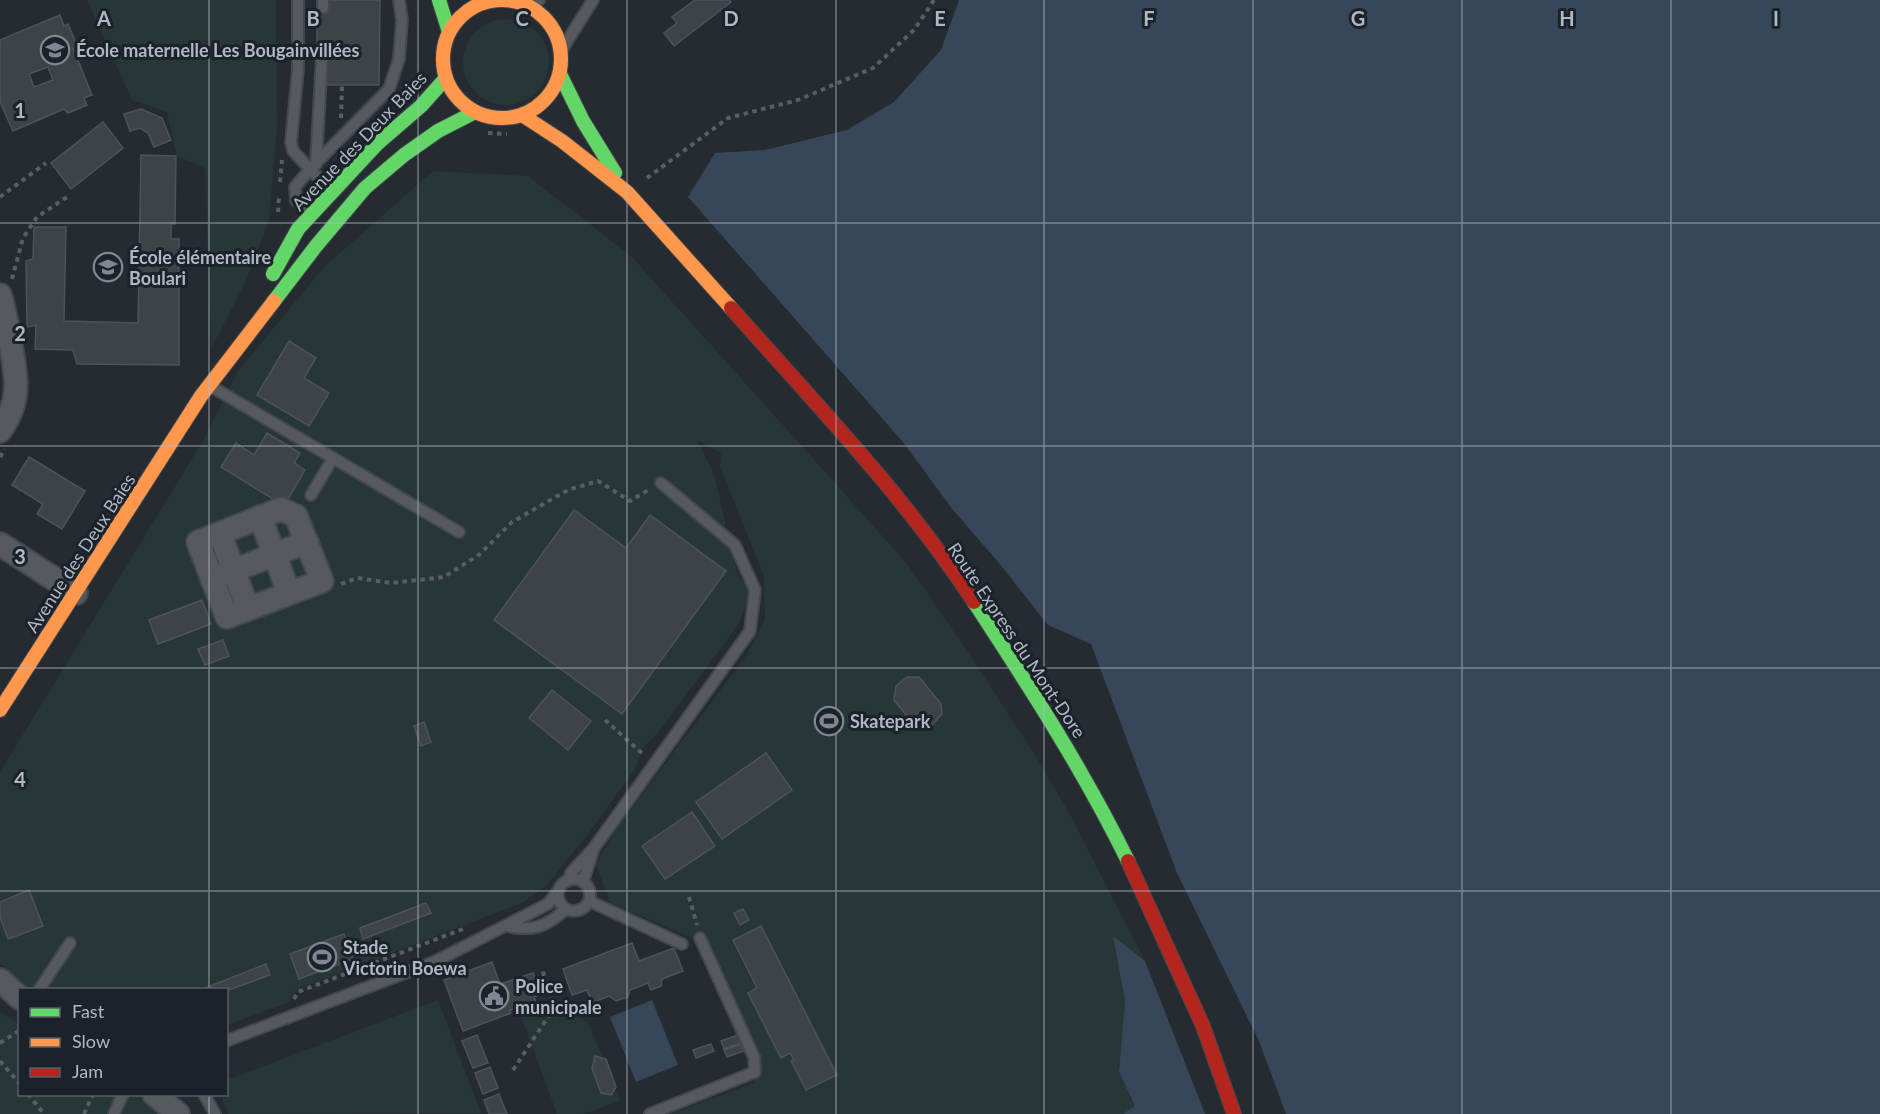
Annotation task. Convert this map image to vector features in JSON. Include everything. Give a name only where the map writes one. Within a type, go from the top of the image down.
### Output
[{"type":"main road","points":[[439,0],[449,32]]},
{"type":"main road","points":[[488,0],[532,2],[538,12],[550,22],[561,51],[560,74],[552,92],[539,106],[522,115],[506,119],[490,118],[475,112],[457,98],[446,78],[442,62],[449,32],[465,12],[488,0]]},
{"type":"main road","name":"Route Express du Mont-Dore","points":[[560,74],[583,121],[627,192],[864,457],[956,574],[984,616],[1063,741],[1112,828],[1203,1026],[1234,1114]]},
{"type":"main road","name":"Avenue des Deux Baies","points":[[0,710],[209,385],[298,230],[377,144],[421,106],[446,78]]},
{"type":"main road","name":"Avenue des Deux Baies","points":[[209,385],[316,246],[365,188],[412,149],[438,131],[475,112]]},
{"type":"main road","name":"Route Express du Mont-Dore","points":[[522,115],[562,141],[627,192]]},
{"type":"street","points":[[0,295],[17,387],[15,404],[9,419],[0,431]]},
{"type":"street","points":[[281,509],[296,516],[322,581],[227,617],[198,542],[226,531],[281,509]]},
{"type":"street","points":[[260,518],[289,593]]},
{"type":"street","points":[[226,531],[240,568],[248,609]]},
{"type":"street","points":[[213,579],[307,542]]},
{"type":"street","points":[[0,544],[76,593]]},
{"type":"street","points":[[275,556],[316,566]]},
{"type":"street","points":[[0,980],[18,996]]},
{"type":"street","points":[[155,1096],[180,1114]]},
{"type":"lane","points":[[298,0],[298,69],[291,142],[293,151],[313,166],[332,192]]},
{"type":"lane","points":[[310,216],[296,200],[295,187],[389,89],[399,59],[402,20],[399,0]]},
{"type":"lane","points":[[561,51],[593,0]]},
{"type":"lane","points":[[313,166],[322,56]]},
{"type":"lane","points":[[209,385],[459,532]]},
{"type":"lane","points":[[311,495],[333,458]]},
{"type":"lane","points":[[228,1040],[434,962],[507,926],[548,904],[571,873],[594,848],[750,631],[755,590],[735,545],[661,483]]},
{"type":"lane","points":[[583,882],[594,848]]},
{"type":"lane","points":[[558,891],[559,901],[566,909],[571,911],[582,909],[589,901],[589,890],[583,882],[568,880]]},
{"type":"lane","points":[[589,901],[682,944]]},
{"type":"lane","points":[[507,926],[525,930],[551,922],[566,909]]},
{"type":"lane","points":[[650,1114],[755,1072],[754,1058],[700,938]]},
{"type":"lane","points":[[40,988],[70,943]]},
{"type":"lane","points":[[114,1114],[123,1096]]},
{"type":"lane","points":[[174,1096],[180,1114]]},
{"type":"lane","points":[[205,1096],[215,1114]]},
{"type":"path","points":[[627,192],[728,118],[798,100],[873,68],[914,30],[934,0]]},
{"type":"path","points":[[341,120],[342,84]]},
{"type":"path","points":[[0,197],[46,163]]},
{"type":"path","points":[[338,586],[357,578],[391,583],[444,577],[480,554],[512,522],[568,490],[598,481],[630,501],[661,483]]},
{"type":"path","points":[[605,720],[644,753],[644,759]]},
{"type":"path","points":[[689,897],[700,938]]},
{"type":"path","points":[[291,1006],[298,992],[469,926]]},
{"type":"path","points":[[513,1070],[554,1008],[542,969]]},
{"type":"path","points":[[0,1042],[18,1031]]},
{"type":"path","points":[[0,1061],[18,1082]]},
{"type":"path","points":[[29,1096],[41,1113]]},
{"type":"path","points":[[84,1114],[93,1096]]},
{"type":"shaded area","points":[[87,0],[276,0],[277,125],[269,220],[246,281],[211,349],[205,168],[177,156],[167,112],[132,100]]},
{"type":"shaded area","points":[[506,19],[530,26],[542,38],[549,62],[542,86],[530,98],[506,105],[482,98],[470,86],[463,62],[470,38],[482,26]]},
{"type":"shaded area","points":[[433,171],[528,176],[632,257],[907,564],[970,655],[1068,811],[1145,961],[1113,937],[1125,1001],[1119,1072],[1138,1114],[670,1114],[754,1083],[750,1061],[709,945],[610,903],[596,864],[616,829],[746,656],[765,620],[764,576],[720,467],[721,453],[697,440],[714,474],[736,570],[750,594],[738,625],[657,734],[640,750],[637,766],[588,834],[546,886],[522,903],[296,990],[289,1002],[228,1025],[228,988],[28,988],[0,963],[0,772],[203,441],[238,371],[324,267]]},
{"type":"shaded area","points":[[552,999],[554,1008],[588,1022],[620,1101],[583,1114],[557,1114],[519,1011]]},
{"type":"shaded area","points":[[438,1000],[481,1113],[228,1114],[221,1096],[228,1096],[228,1080]]},
{"type":"shaded area","points":[[0,1012],[18,1023],[18,1096],[136,1096],[163,1114],[0,1114]]},
{"type":"water","points":[[959,0],[1880,0],[1880,1114],[1286,1114],[1259,1041],[1177,873],[1091,644],[1048,625],[953,510],[903,442],[688,197],[715,153],[765,150],[847,130],[894,102],[941,50]]},
{"type":"water","points":[[1113,936],[1145,961],[1205,1114],[1123,1114],[1135,1106],[1119,1072],[1125,1001]]},
{"type":"water","points":[[652,1000],[678,1065],[636,1082],[610,1017]]},
{"type":"building","points":[[326,0],[380,0],[379,85],[327,85],[327,56],[317,56],[317,8],[326,8]]},
{"type":"building","points":[[695,0],[729,0],[731,2],[674,46],[664,33],[677,23],[672,17]]},
{"type":"building","points":[[60,15],[64,26],[68,24],[77,46],[73,48],[92,95],[84,98],[87,105],[68,113],[64,109],[13,131],[0,102],[0,40]],"holes":[[[48,67],[53,80],[34,87],[29,74]]]},
{"type":"building","points":[[141,109],[162,118],[171,140],[154,147],[148,133],[140,128],[130,131],[124,114]]},
{"type":"building","points":[[103,122],[123,148],[71,189],[51,163]]},
{"type":"building","points":[[141,155],[176,156],[175,224],[171,224],[171,239],[179,239],[179,365],[77,364],[73,350],[35,349],[36,325],[27,327],[26,261],[33,259],[34,227],[66,227],[64,321],[138,323]]},
{"type":"building","points":[[289,341],[316,358],[304,378],[329,393],[309,426],[257,395]]},
{"type":"building","points":[[267,433],[300,453],[294,463],[305,470],[284,506],[221,467],[236,443],[254,455]]},
{"type":"building","points":[[29,457],[85,491],[62,529],[37,514],[43,504],[12,485]]},
{"type":"building","points":[[574,510],[626,548],[650,515],[726,571],[622,714],[494,620]]},
{"type":"building","points":[[202,600],[211,624],[158,644],[149,620]]},
{"type":"building","points":[[223,640],[229,656],[205,665],[198,649]]},
{"type":"building","points":[[907,677],[919,677],[941,704],[942,714],[930,727],[916,727],[894,700],[896,686]]},
{"type":"building","points":[[552,690],[591,721],[568,750],[529,718]]},
{"type":"building","points":[[424,722],[431,742],[421,746],[414,726]]},
{"type":"building","points":[[766,753],[792,790],[722,839],[696,802]]},
{"type":"building","points":[[692,812],[715,846],[665,879],[642,846]]},
{"type":"building","points":[[29,890],[43,926],[8,939],[0,917],[0,902]]},
{"type":"building","name":"Stade Victorin Boewa","points":[[426,903],[431,913],[363,939],[360,928]]},
{"type":"building","points":[[743,909],[749,920],[740,925],[734,913]]},
{"type":"building","points":[[761,926],[837,1075],[806,1090],[791,1061],[794,1060],[790,1053],[781,1058],[748,993],[757,988],[733,940]]},
{"type":"building","name":"Stade Victorin Boewa","points":[[344,934],[353,959],[299,979],[290,954]]},
{"type":"building","points":[[632,943],[639,961],[674,948],[683,971],[662,979],[661,986],[651,990],[648,983],[630,990],[628,997],[616,1001],[609,996],[592,1003],[587,990],[572,995],[563,969]]},
{"type":"building","name":"Police municipale","points":[[492,962],[500,984],[533,973],[541,994],[534,997],[537,1005],[519,1011],[517,1007],[510,1010],[511,1013],[463,1031],[444,980]]},
{"type":"building","points":[[266,964],[270,975],[228,990],[228,988],[205,988]]},
{"type":"building","points":[[477,1035],[488,1063],[473,1068],[462,1041]]},
{"type":"building","points":[[738,1035],[740,1043],[724,1049],[721,1041]]},
{"type":"building","points":[[711,1044],[714,1051],[696,1058],[693,1050]]},
{"type":"building","points":[[741,1044],[744,1051],[727,1057],[724,1050]]},
{"type":"building","points":[[595,1056],[606,1059],[616,1087],[611,1095],[601,1093],[592,1069]]},
{"type":"building","points":[[490,1067],[498,1088],[483,1094],[475,1073]]},
{"type":"building","points":[[499,1094],[507,1114],[489,1114],[484,1100]]},
{"type":"traffic: fast","points":[[439,0],[449,32]]},
{"type":"traffic: fast","points":[[560,74],[583,121],[615,173]]},
{"type":"traffic: fast","points":[[273,274],[298,229],[377,144],[421,106],[446,78]]},
{"type":"traffic: fast","points":[[274,301],[365,188],[404,155],[438,131],[475,112]]},
{"type":"traffic: fast","points":[[974,602],[1074,762],[1128,861]]},
{"type":"traffic: slow","points":[[502,0],[525,4],[544,17],[557,36],[561,59],[557,82],[544,101],[525,114],[502,118],[479,114],[460,101],[447,82],[443,59],[447,36],[460,17],[479,4],[502,0]]},
{"type":"traffic: slow","points":[[522,115],[562,141],[627,192],[731,308]]},
{"type":"traffic: slow","points":[[0,710],[201,396],[274,301]]},
{"type":"traffic: jam","points":[[731,308],[889,487],[974,602]]},
{"type":"traffic: jam","points":[[1128,861],[1203,1026],[1234,1114]]},
{"type":"place","name":"École maternelle Les Bougainvillées","points":[[55,50]]},
{"type":"place","name":"École élémentaire Boulari","points":[[108,267]]},
{"type":"place","name":"Skatepark","points":[[829,721]]},
{"type":"place","name":"Stade Victorin Boewa","points":[[322,957]]},
{"type":"place","name":"Police municipale","points":[[494,996]]}]
